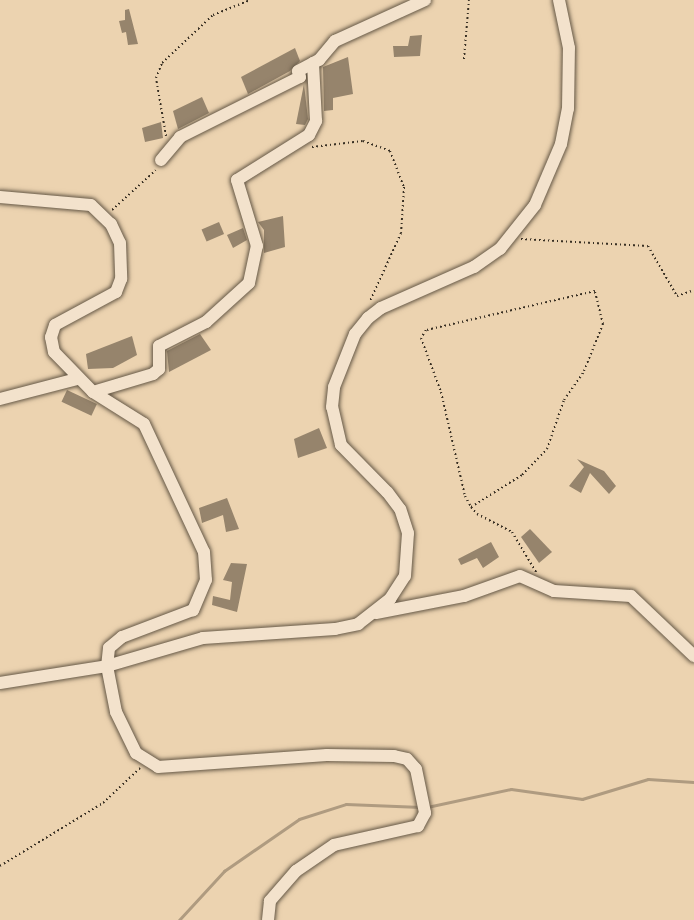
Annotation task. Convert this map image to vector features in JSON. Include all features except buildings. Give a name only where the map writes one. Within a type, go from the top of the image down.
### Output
[{"type":"street","points":[[161,160],[180,137],[300,77],[298,71],[313,63],[335,41],[425,0]]},
{"type":"street","points":[[375,613],[405,576],[408,533],[400,509],[387,492],[341,445],[332,407],[347,351],[368,318],[381,308],[474,267],[509,239],[535,205],[561,144],[570,82],[569,48],[559,0]]},
{"type":"street","points":[[93,392],[153,374],[159,369],[159,346],[206,322],[249,283],[257,246],[237,180],[309,135],[316,121],[313,63]]},
{"type":"street","points":[[0,197],[91,205],[105,215],[120,243],[121,279],[116,292],[109,300],[65,316],[51,337],[54,352],[93,392],[144,424],[152,435],[204,552],[206,580],[193,610],[122,637],[109,648],[106,666],[116,712],[131,745],[147,762],[193,768],[327,755],[394,756],[407,759],[416,769],[425,813],[418,826],[334,845],[296,871],[276,893],[268,907],[268,920]]},
{"type":"street","points":[[0,399],[77,378]]},
{"type":"street","points":[[0,683],[106,666],[180,642],[335,629],[375,613],[464,596],[506,578],[532,580],[554,591],[631,596],[694,656]]},
{"type":"path","points":[[105,215],[147,182],[161,160],[165,127],[156,78],[162,63],[213,15],[250,0]]},
{"type":"path","points":[[464,59],[469,0]]},
{"type":"path","points":[[310,147],[363,141],[390,151],[404,187],[401,233],[367,308],[368,318]]},
{"type":"path","points":[[509,239],[648,246],[678,296],[694,290]]},
{"type":"path","points":[[471,507],[522,476],[547,449],[564,400],[584,371],[603,324],[595,291],[422,334],[471,507],[512,532],[537,571],[532,580]]},
{"type":"path","points":[[0,866],[103,803],[147,762]]},
{"type":"waterway","points":[[427,807],[511,789],[582,799],[648,779],[694,782]]},
{"type":"waterway","points":[[179,920],[224,871],[299,819],[346,804],[421,807]]}]
